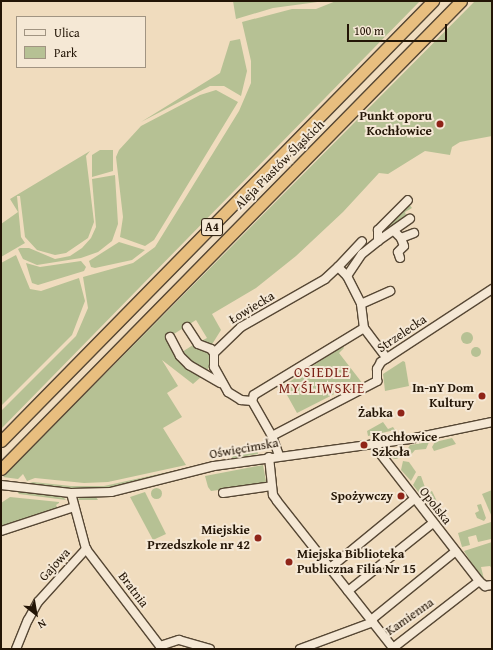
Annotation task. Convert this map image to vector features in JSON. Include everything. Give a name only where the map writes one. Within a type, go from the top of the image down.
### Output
[{"type":"highway","name":"Aleja Piastów Śląskich","points":[[1,441],[433,1]]},
{"type":"highway","name":"Aleja Piastów Śląskich","points":[[1,469],[461,1]]},
{"type":"street","points":[[378,241],[378,230],[408,200]]},
{"type":"street","points":[[398,235],[410,219]]},
{"type":"street","points":[[347,276],[362,254],[378,241],[398,235],[414,233]]},
{"type":"street","points":[[398,235],[404,246],[398,252],[400,258]]},
{"type":"street","points":[[362,242],[338,267],[347,276],[361,304],[364,328],[387,358]]},
{"type":"street","name":"Łowiecka","points":[[214,353],[241,327],[325,279],[338,267]]},
{"type":"street","name":"Strzelecka","points":[[272,436],[377,381],[378,365],[492,289]]},
{"type":"street","points":[[361,304],[390,291]]},
{"type":"street","points":[[187,327],[198,344],[211,348],[214,353],[214,367],[223,384],[235,397],[252,400]]},
{"type":"street","points":[[252,400],[257,392],[364,328]]},
{"type":"street","points":[[170,337],[180,356],[189,365],[223,384]]},
{"type":"street","points":[[252,400],[272,436],[279,455]]},
{"type":"street","name":"Oświęcimska","points":[[1,485],[71,493],[121,490],[214,466],[268,456],[440,434],[492,422]]},
{"type":"street","name":"Opolska","points":[[375,443],[379,452],[414,499],[480,581]]},
{"type":"street","points":[[268,456],[272,486],[277,501],[372,621],[456,551]]},
{"type":"street","points":[[223,493],[272,486]]},
{"type":"street","name":"Gajowa","points":[[16,649],[28,620],[38,602],[86,549],[71,493]]},
{"type":"street","points":[[330,568],[414,499]]},
{"type":"street","points":[[1,531],[74,507]]},
{"type":"street","points":[[348,591],[433,523]]},
{"type":"street","name":"Bratnia","points":[[86,549],[160,646],[179,640],[210,649]]},
{"type":"street","points":[[480,581],[485,586],[492,585]]},
{"type":"street","name":"Kamienna","points":[[302,649],[372,621],[393,648],[480,581]]},
{"type":"green space","points":[[233,1],[325,1],[273,8],[236,19]]},
{"type":"green space","points":[[336,1],[420,1],[1,429],[1,411],[76,336],[88,308],[83,277],[133,263],[155,247],[239,111],[251,83],[251,61],[242,22],[292,9],[316,9]]},
{"type":"green space","points":[[475,1],[492,1],[492,136],[460,142],[452,147],[450,155],[425,151],[388,174],[379,173],[343,212],[296,256],[256,288],[212,314],[221,330],[211,346],[201,341],[207,338],[196,320],[166,339],[177,356],[201,377],[193,384],[162,360],[178,386],[167,393],[182,417],[163,428],[186,465],[108,482],[84,483],[35,478],[27,481],[23,474],[18,479],[3,477]]},
{"type":"green space","points":[[240,39],[247,71],[241,96],[224,86],[210,86],[141,122],[220,73],[230,41]]},
{"type":"green space","points":[[216,90],[238,102],[154,240],[145,246],[120,237],[123,217],[116,157],[119,150],[141,126],[200,95]]},
{"type":"green space","points":[[100,150],[113,150],[113,171],[92,177],[92,155]]},
{"type":"green space","points":[[90,151],[86,156],[94,222],[88,238],[66,253],[55,255],[37,250],[25,237],[20,196],[17,196],[21,237],[25,243],[1,257],[1,224],[18,212],[10,199]]},
{"type":"green space","points":[[115,175],[118,224],[112,241],[98,252],[81,258],[37,265],[23,259],[18,249],[20,248],[29,248],[55,259],[70,256],[82,248],[91,238],[96,227],[92,179]]},
{"type":"green space","points":[[408,203],[412,208],[405,212],[406,215],[384,235],[380,232]]},
{"type":"green space","points":[[119,242],[145,250],[132,260],[95,268],[91,267],[89,261]]},
{"type":"green space","points":[[16,255],[30,289],[41,291],[79,278],[85,301],[72,335],[1,406],[1,263]]},
{"type":"green space","points":[[81,261],[86,267],[84,271],[38,285],[32,283],[26,263],[40,267]]},
{"type":"green space","points":[[465,332],[469,332],[473,338],[469,344],[465,344],[461,340],[461,336]]},
{"type":"green space","points":[[193,345],[210,353],[210,366],[207,370],[189,362],[182,352]]},
{"type":"green space","points":[[343,346],[344,348],[339,353],[363,384],[359,388],[356,383],[297,413],[282,386],[304,373],[302,368],[306,366],[308,369]]},
{"type":"green space","points":[[476,347],[481,352],[476,357],[471,352]]},
{"type":"green space","points":[[403,361],[405,362],[409,386],[385,391],[383,374]]},
{"type":"green space","points":[[383,422],[388,429],[393,427],[395,430],[368,436],[367,431]]},
{"type":"green space","points":[[487,427],[432,440],[393,444],[455,434]]},
{"type":"green space","points":[[452,438],[456,444],[434,451],[432,447],[435,442]]},
{"type":"green space","points":[[429,442],[426,449],[415,450],[409,457],[404,455],[410,445]]},
{"type":"green space","points":[[257,449],[258,454],[231,459],[233,456]]},
{"type":"green space","points":[[395,449],[400,454],[395,459],[390,454]]},
{"type":"green space","points":[[403,461],[409,462],[416,472],[411,481],[401,470]]},
{"type":"green space","points":[[263,465],[266,481],[264,484],[211,491],[208,487],[205,476]]},
{"type":"green space","points":[[177,470],[179,471],[135,484],[105,489],[71,489],[27,484],[33,482],[71,486],[104,486]]},
{"type":"green space","points":[[418,476],[421,476],[427,493],[432,491],[445,518],[439,519],[413,485]]},
{"type":"green space","points":[[154,488],[158,488],[160,489],[160,497],[154,498],[151,495],[151,491]]},
{"type":"green space","points":[[16,490],[62,496],[66,500],[19,494]]},
{"type":"green space","points":[[492,490],[492,517],[482,494]]},
{"type":"green space","points":[[145,492],[166,534],[153,540],[130,497]]},
{"type":"green space","points":[[10,497],[59,502],[56,505],[58,509],[1,526],[1,503]]},
{"type":"green space","points":[[81,497],[96,497],[98,500],[77,500]]},
{"type":"green space","points":[[481,504],[486,518],[484,521],[477,518],[475,513],[479,511],[477,505]]},
{"type":"green space","points":[[491,522],[492,541],[491,539],[478,542],[476,535],[468,537],[470,545],[462,547],[458,533]]},
{"type":"green space","points":[[492,542],[492,569],[490,566],[481,567],[484,579],[482,580],[464,551]]},
{"type":"place","name":"Punkt oporu Kochłowice","points":[[440,124]]},
{"type":"place","name":"In-nY Dom Kultury","points":[[482,396]]},
{"type":"place","name":"Żabka","points":[[401,413]]},
{"type":"place","name":"Kochłowice Szkoła","points":[[364,445]]},
{"type":"place","name":"Spożywczy","points":[[401,496]]},
{"type":"place","name":"Miejskie Przedszkole nr 42","points":[[258,538]]},
{"type":"place","name":"Miejska Biblioteka Publiczna Filia Nr 15","points":[[289,562]]},
{"type":"district","name":"OSIEDLE MYŚLIWSKIE","points":[[322,380]]}]
